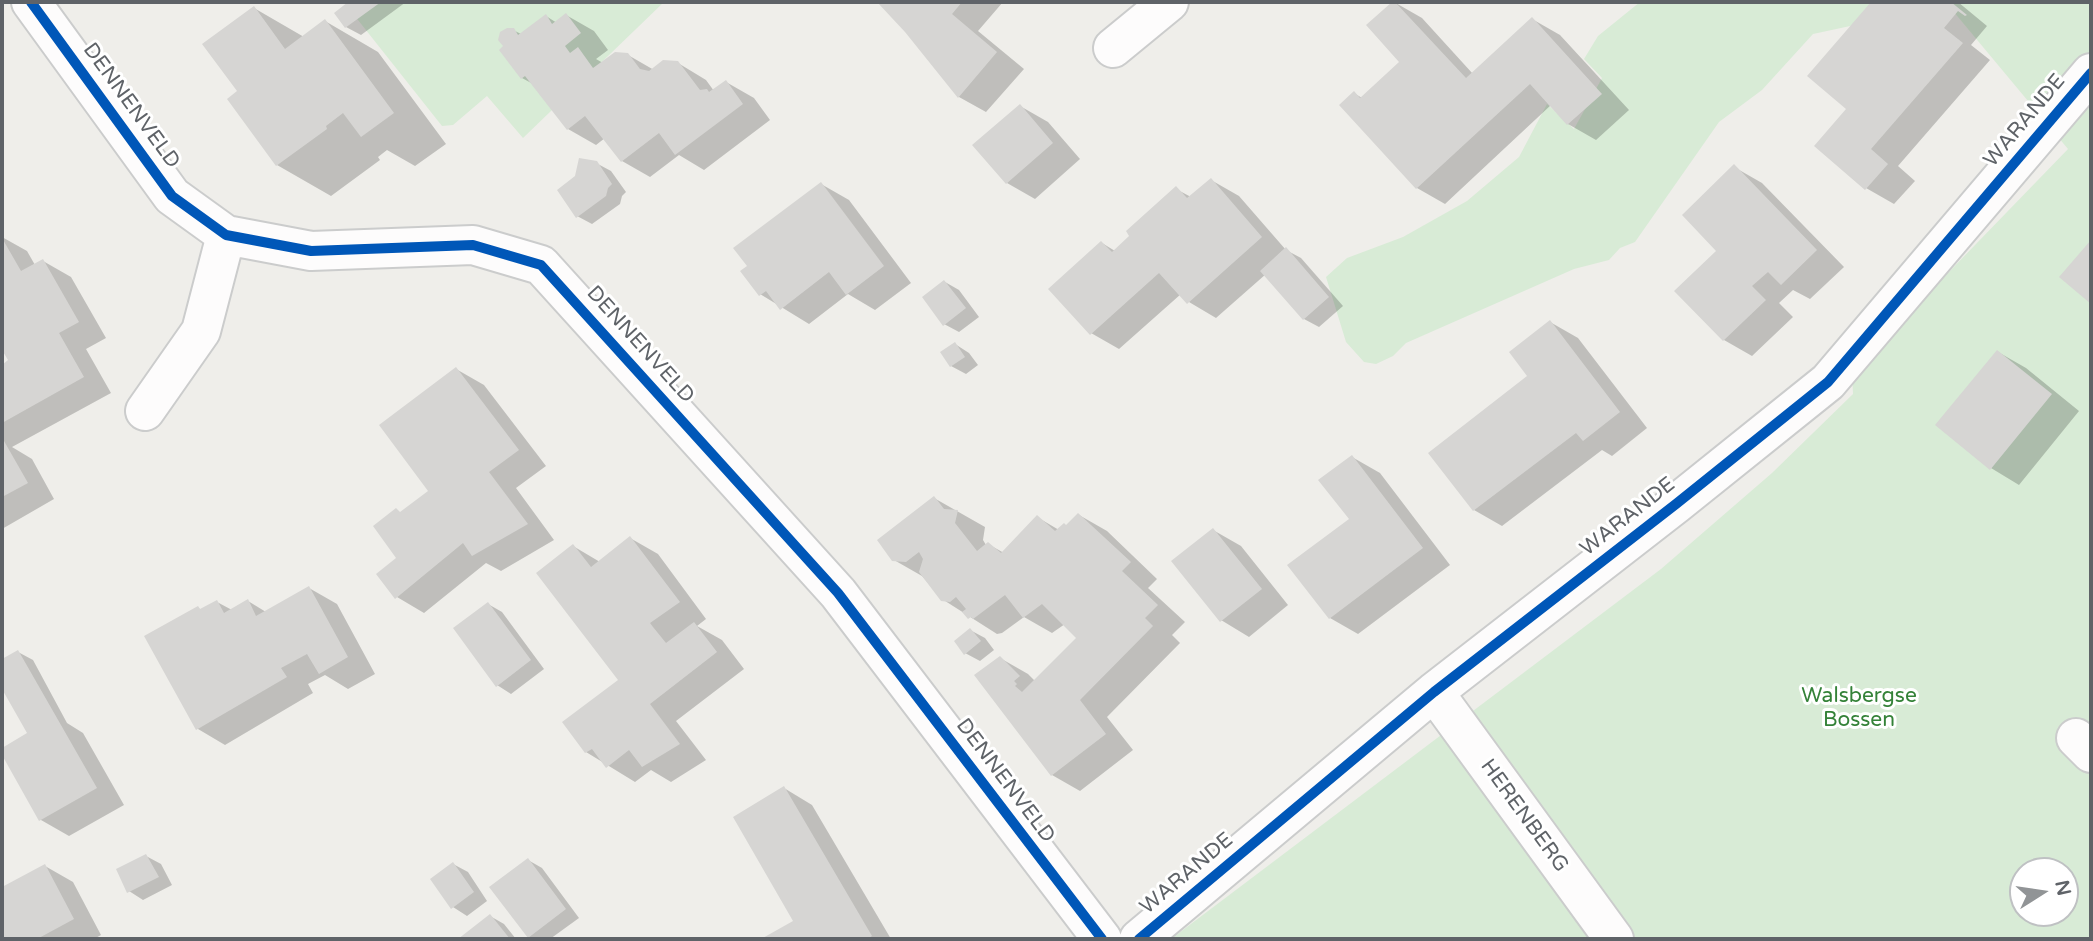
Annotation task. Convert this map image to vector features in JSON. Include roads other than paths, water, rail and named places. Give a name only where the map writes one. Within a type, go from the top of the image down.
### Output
[{"type":"street","name":"DENNENVELD","points":[[32,2],[172,196],[226,235],[311,251],[473,245],[541,265],[838,593],[1102,939]]},
{"type":"street","points":[[1113,48],[1169,2]]},
{"type":"street","name":"WARANDE","points":[[1139,939],[1434,692],[1828,382],[2091,74]]},
{"type":"street","points":[[145,411],[201,331],[226,235]]},
{"type":"street","name":"HERENBERG","points":[[1434,692],[1614,939]]},
{"type":"park label","name":"Walsbergse Bossen","points":[[1859,708]]}]
